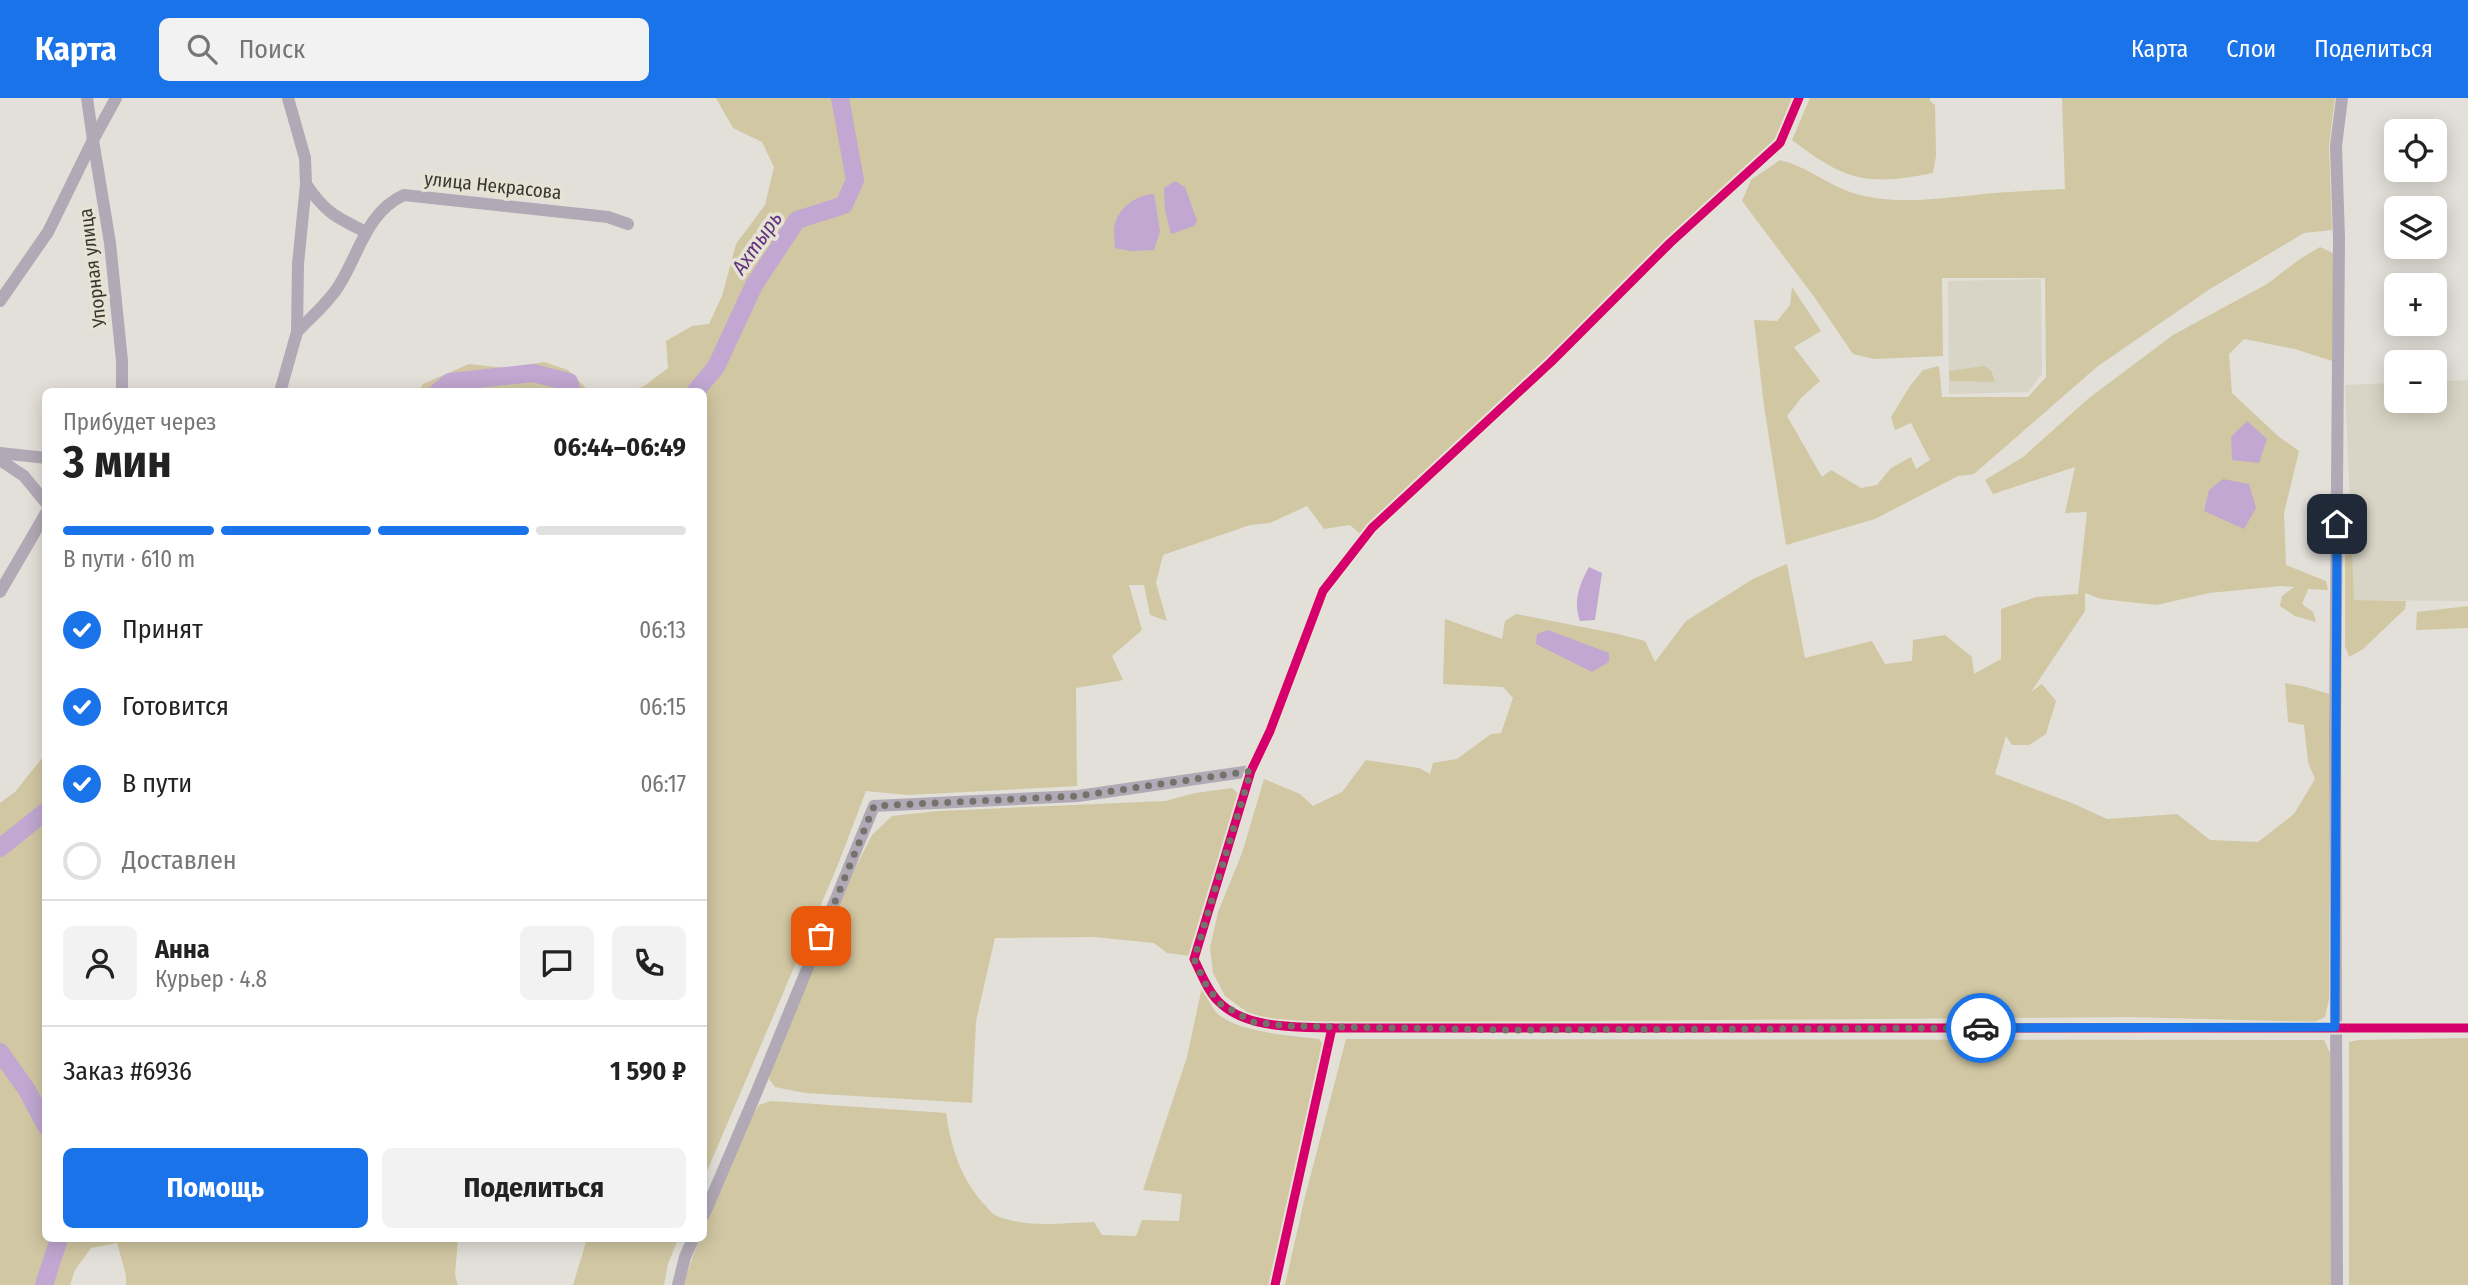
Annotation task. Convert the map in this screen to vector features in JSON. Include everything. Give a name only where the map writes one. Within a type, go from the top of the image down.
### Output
[{"type":"street","name":"Упорная улица","points":[[87,98],[110,243],[122,388]]},
{"type":"street","points":[[0,301],[48,232],[116,98]]},
{"type":"street","name":"улица Некрасова","points":[[281,388],[298,332],[298,264],[306,184],[305,158],[288,98]]},
{"type":"street","points":[[1799,98],[1780,143],[1670,243],[1551,362],[1372,528],[1323,591],[1270,731],[1251,771],[1194,959],[1205,983],[1219,1003],[1253,1022],[1332,1028],[2468,1028]]},
{"type":"street","points":[[2337,1285],[2335,733],[2339,252],[2336,146],[2342,98]]},
{"type":"street","points":[[306,184],[322,207],[340,220],[366,232]]},
{"type":"street","name":"улица Некрасова","points":[[298,332],[338,287],[366,232],[390,201],[404,195],[608,217],[628,225]]},
{"type":"street","points":[[0,453],[42,458]]},
{"type":"street","points":[[0,460],[24,477],[42,498]]},
{"type":"street","points":[[0,592],[42,520]]},
{"type":"street","points":[[707,1208],[874,806],[1078,796],[1251,771]]},
{"type":"street","points":[[1275,1285],[1332,1028]]},
{"type":"street","points":[[678,1285],[692,1242]]},
{"type":"shaded area","points":[[716,98],[1795,98],[1776,140],[1360,534],[1350,525],[1324,529],[1307,506],[1270,523],[1250,525],[1163,555],[1156,583],[1167,621],[1150,615],[1144,585],[1129,585],[1142,630],[1112,656],[1123,680],[1076,688],[1077,786],[908,795],[866,791],[837,867],[707,1171],[707,388],[638,388],[668,368],[666,341],[692,326],[709,324],[722,296],[736,244],[765,205],[774,167],[762,142],[733,128]]},
{"type":"shaded area","points":[[1810,98],[1930,98],[1935,105],[1936,156],[1933,173],[1873,179],[1858,177],[1827,164],[1792,140]]},
{"type":"shaded area","points":[[2062,98],[2335,98],[2329,146],[2332,230],[2304,233],[2210,289],[2098,366],[1974,474],[1958,476],[1875,519],[1786,545],[1764,406],[1754,320],[1777,321],[1790,305],[1792,287],[1821,331],[1794,347],[1820,381],[1802,397],[1787,416],[1822,477],[1831,470],[1861,488],[1877,485],[1891,468],[1911,457],[1916,469],[1930,460],[1911,423],[1895,430],[1891,417],[1923,370],[1939,366],[1942,397],[2028,397],[2046,377],[2045,278],[1942,278],[1943,356],[1874,359],[1853,354],[1815,298],[1742,201],[1751,180],[1780,160],[1852,193],[1880,199],[1929,199],[2065,189]]},
{"type":"shaded area","points":[[1175,181],[1185,187],[1197,221],[1194,226],[1171,234],[1165,210],[1164,188]]},
{"type":"shaded area","points":[[1154,194],[1160,231],[1154,250],[1131,251],[1115,248],[1114,226],[1121,212],[1136,199]]},
{"type":"shaded area","points":[[2320,247],[2335,254],[2332,361],[2295,349],[2244,339],[2229,354],[2232,393],[2278,436],[2299,451],[2284,513],[2286,565],[2326,581],[2328,590],[2308,589],[2302,604],[2313,612],[2316,622],[2295,616],[2280,606],[2282,596],[2294,587],[2209,593],[2157,605],[2101,599],[2085,593],[2085,611],[2031,692],[2042,684],[2056,701],[2046,734],[2029,745],[2012,745],[2006,736],[1995,774],[2107,819],[2177,814],[2210,840],[2258,842],[2294,814],[2315,779],[2308,762],[2304,725],[2288,722],[2285,683],[2329,694],[2329,999],[2325,1017],[2315,1022],[2130,1017],[1326,1023],[1255,1018],[1225,996],[1213,973],[1210,948],[1218,912],[1242,853],[1264,779],[1300,794],[1313,806],[1342,792],[1366,760],[1419,768],[1430,774],[1433,763],[1457,759],[1491,734],[1501,733],[1513,698],[1503,687],[1443,684],[1445,619],[1502,639],[1505,621],[1516,614],[1618,634],[1645,641],[1655,662],[1686,621],[1753,579],[1787,564],[1805,658],[1872,641],[1885,664],[1912,661],[1913,640],[1945,635],[1972,657],[1974,674],[2001,659],[2001,609],[2036,597],[2078,594],[2087,512],[2065,513],[2075,467],[1993,494],[1985,480],[2023,457],[2089,398],[2173,335],[2267,284]]},
{"type":"shaded area","points":[[2041,279],[2042,374],[2028,392],[1949,394],[1948,281]]},
{"type":"shaded area","points":[[544,362],[568,370],[586,388],[420,388],[423,384],[469,364],[505,368]]},
{"type":"shaded area","points":[[1984,366],[1991,370],[1995,382],[1950,381],[1949,371]]},
{"type":"shaded area","points":[[2468,380],[2468,601],[2354,600],[2345,385],[2384,383],[2384,413],[2447,413],[2447,381]]},
{"type":"shaded area","points":[[2247,421],[2267,439],[2259,463],[2232,460],[2231,437]]},
{"type":"shaded area","points":[[2223,479],[2249,484],[2256,508],[2244,529],[2204,511],[2209,490]]},
{"type":"shaded area","points":[[2350,493],[2354,600],[2406,601],[2405,609],[2363,649],[2349,657],[2345,646],[2345,497]]},
{"type":"shaded area","points":[[1589,567],[1602,573],[1595,620],[1580,621],[1578,593]]},
{"type":"shaded area","points":[[2468,606],[2468,628],[2416,630],[2417,612]]},
{"type":"shaded area","points":[[1548,630],[1609,653],[1609,662],[1592,672],[1536,644],[1537,634]]},
{"type":"shaded area","points":[[42,758],[42,1242],[458,1242],[455,1275],[458,1285],[126,1285],[117,1243],[91,1248],[75,1270],[70,1285],[0,1285],[0,803],[15,792]]},
{"type":"shaded area","points":[[1232,788],[1240,795],[1191,956],[1167,953],[1154,943],[1094,937],[995,938],[976,1021],[972,1103],[805,1093],[775,1087],[769,1079],[773,1056],[841,896],[872,835],[892,816],[938,811],[1165,801],[1195,793]]},
{"type":"shaded area","points":[[1202,987],[1215,1011],[1235,1024],[1264,1032],[1319,1039],[1324,1046],[1271,1285],[683,1285],[698,1242],[707,1242],[707,1221],[746,1125],[759,1105],[771,1101],[946,1113],[954,1149],[968,1182],[993,1214],[1008,1220],[1045,1224],[1094,1222],[1102,1235],[1136,1236],[1142,1220],[1179,1221],[1182,1194],[1143,1190],[1187,1057]]},
{"type":"shaded area","points":[[2468,1038],[2468,1285],[2349,1285],[2349,1042]]},
{"type":"shaded area","points":[[1346,1039],[2324,1040],[2330,1053],[2333,1285],[1285,1285]]},
{"type":"shaded area","points":[[586,1242],[677,1242],[668,1264],[664,1285],[573,1285]]},
{"type":"waterway","name":"Ахтырь","points":[[698,388],[716,367],[754,285],[797,220],[844,205],[855,180],[840,98]]},
{"type":"waterway","name":"Ахтырь","points":[[443,388],[450,382],[533,373],[569,382],[571,388]]},
{"type":"waterway","name":"Ахтырь","points":[[0,848],[42,814]]},
{"type":"waterway","name":"Ахтырь","points":[[0,1052],[27,1090],[42,1118]]},
{"type":"waterway","name":"Ахтырь","points":[[44,1285],[58,1242]]},
{"type":"cycle path","points":[[1332,1028],[1272,1025],[1242,1017],[1214,997],[1194,959],[1251,771],[1270,731],[1323,591],[1372,528],[1551,362],[1670,243],[1780,143],[1799,98]]},
{"type":"cycle path","points":[[1275,1285],[1332,1028],[2468,1028]]},
{"type":"way so far","points":[[821,936],[874,806],[1078,796],[1251,771],[1194,959],[1205,983],[1219,1003],[1253,1022],[1332,1028],[1537,1030],[1981,1028]]},
{"type":"route","points":[[1981,1028],[2335,1027],[2337,524]]}]
